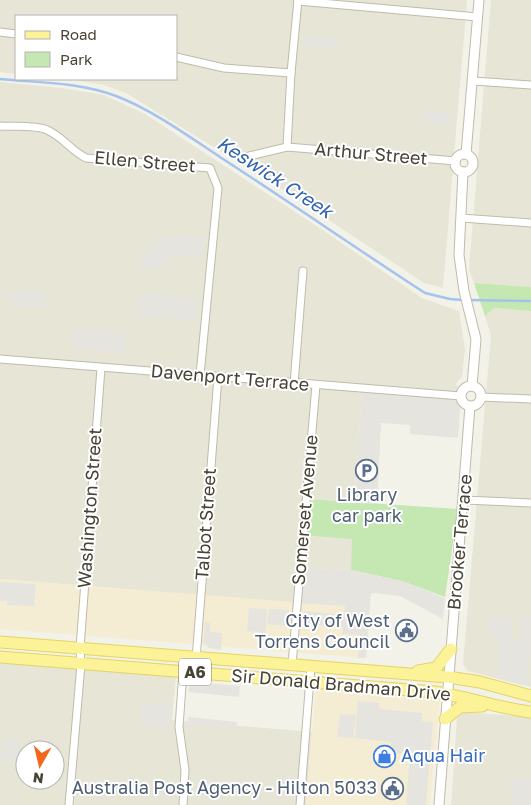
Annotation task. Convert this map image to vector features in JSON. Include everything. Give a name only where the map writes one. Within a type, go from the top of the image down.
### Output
[{"type":"main road","name":"Sir Donald Bradman Drive","points":[[0,642],[448,678],[480,682],[531,696]]},
{"type":"main road","points":[[402,674],[436,668],[451,649]]},
{"type":"main road","name":"Sir Donald Bradman Drive","points":[[0,656],[447,694],[494,706],[531,712]]},
{"type":"main road","points":[[444,719],[460,707],[494,706]]},
{"type":"street","points":[[466,154],[479,0]]},
{"type":"street","points":[[287,147],[291,73],[298,1],[478,17]]},
{"type":"street","points":[[0,32],[15,34]]},
{"type":"street","points":[[178,57],[224,68],[291,73]]},
{"type":"street","points":[[473,81],[531,85]]},
{"type":"street","name":"Ellen Street","points":[[0,126],[46,129],[86,158],[210,168],[218,188],[200,375]]},
{"type":"street","name":"Arthur Street","points":[[242,158],[287,147],[456,161]]},
{"type":"street","points":[[462,154],[466,154],[472,158],[473,166],[463,172],[456,166],[456,161],[462,154]]},
{"type":"street","points":[[463,172],[458,255],[464,291],[476,339],[472,386]]},
{"type":"street","points":[[461,218],[531,223]]},
{"type":"street","points":[[294,384],[304,271]]},
{"type":"street","name":"Davenport Terrace","points":[[0,359],[461,396]]},
{"type":"street","name":"Washington Street","points":[[69,805],[81,664],[80,648],[101,368]]},
{"type":"street","name":"Talbot Street","points":[[189,671],[218,377]]},
{"type":"street","name":"Somerset Avenue","points":[[292,665],[316,385]]},
{"type":"street","points":[[472,386],[478,388],[481,397],[477,404],[470,406],[463,403],[461,396],[464,388],[472,386]]},
{"type":"street","points":[[481,397],[531,399]]},
{"type":"street","name":"Brooker Terrace","points":[[438,805],[464,500],[470,406]]},
{"type":"street","points":[[464,500],[531,503]]},
{"type":"street","points":[[183,805],[185,770],[180,727],[190,657]]},
{"type":"street","points":[[300,805],[311,666]]},
{"type":"shaded area","points":[[0,0],[467,0],[443,288],[424,283],[291,195],[126,93],[104,85],[74,80],[178,80],[178,15],[15,15],[15,74],[0,72]]},
{"type":"shaded area","points":[[491,0],[531,0],[531,287],[474,283],[469,269]]},
{"type":"shaded area","points":[[304,35],[336,38],[336,49],[311,47],[303,43]]},
{"type":"shaded area","points":[[0,82],[62,88],[104,95],[145,114],[315,225],[422,298],[459,311],[465,349],[462,377],[456,383],[461,396],[362,389],[354,503],[306,499],[353,539],[351,570],[300,567],[297,603],[0,579]]},
{"type":"shaded area","points":[[421,110],[448,112],[451,116],[450,124],[420,122]]},
{"type":"shaded area","points":[[169,236],[204,237],[202,256],[170,254],[169,268],[141,267],[143,250]]},
{"type":"shaded area","points":[[1,290],[46,294],[45,310],[15,307]]},
{"type":"shaded area","points":[[139,293],[197,298],[195,320],[137,316]]},
{"type":"shaded area","points":[[494,308],[531,311],[531,687],[468,671],[463,664],[491,335],[485,316]]},
{"type":"shaded area","points":[[73,327],[125,331],[123,353],[71,348]]},
{"type":"shaded area","name":"Library car park","points":[[362,389],[461,396],[458,438],[410,434],[410,425],[381,423],[377,504],[354,503]]},
{"type":"shaded area","points":[[300,567],[351,570],[402,581],[445,598],[443,619],[400,596],[371,593],[366,658],[358,658],[360,635],[342,634],[343,627],[302,624],[304,611],[344,615],[345,606],[297,603]]},
{"type":"shaded area","points":[[0,579],[369,608],[366,658],[0,629]]},
{"type":"shaded area","points":[[0,582],[36,584],[34,606],[7,605],[7,601],[0,601]]},
{"type":"shaded area","points":[[249,608],[267,609],[265,633],[247,631]]},
{"type":"shaded area","points":[[269,609],[289,610],[287,626],[267,624]]},
{"type":"shaded area","points":[[488,616],[512,618],[511,638],[521,639],[524,617],[531,617],[531,657],[529,657],[527,686],[497,678],[501,637],[487,636]]},
{"type":"shaded area","points":[[205,622],[210,623],[210,632],[222,633],[221,650],[209,648],[203,642]]},
{"type":"shaded area","points":[[0,662],[176,676],[172,720],[312,732],[306,805],[0,805]]},
{"type":"shaded area","points":[[196,682],[240,686],[239,697],[189,692],[189,687]]},
{"type":"shaded area","points":[[316,686],[440,697],[430,805],[306,805]]},
{"type":"shaded area","points":[[358,701],[379,703],[379,709],[422,713],[422,721],[433,722],[426,805],[407,805],[406,802],[410,755],[391,753],[391,742],[355,738]]},
{"type":"shaded area","points":[[142,704],[173,706],[171,728],[140,725]]},
{"type":"shaded area","points":[[462,712],[531,717],[531,805],[451,805],[457,717]]},
{"type":"shaded area","points":[[340,714],[356,715],[353,738],[337,737]]},
{"type":"shaded area","points":[[188,717],[237,722],[236,729],[187,725]]},
{"type":"shaded area","points":[[3,739],[20,740],[15,740],[15,762],[1,761]]},
{"type":"shaded area","points":[[513,778],[531,779],[531,805],[511,805]]},
{"type":"green space","points":[[474,283],[531,287],[531,311],[494,308],[485,316]]},
{"type":"green space","points":[[306,499],[458,509],[445,597],[402,581],[351,570],[352,539],[302,535]]},
{"type":"waterway","name":"Keswick Creek","points":[[0,79],[88,88],[116,96],[143,108],[184,133],[425,293],[463,300]]},
{"type":"waterway","name":"Keswick Creek","points":[[469,300],[531,301]]},
{"type":"place","name":"Library car park","points":[[367,470]]},
{"type":"place","name":"City of West Torrens Council","points":[[406,631]]},
{"type":"place","name":"Aqua Hair","points":[[385,756]]},
{"type":"place","name":"Australia Post Agency - Hilton 5033","points":[[393,788]]}]
